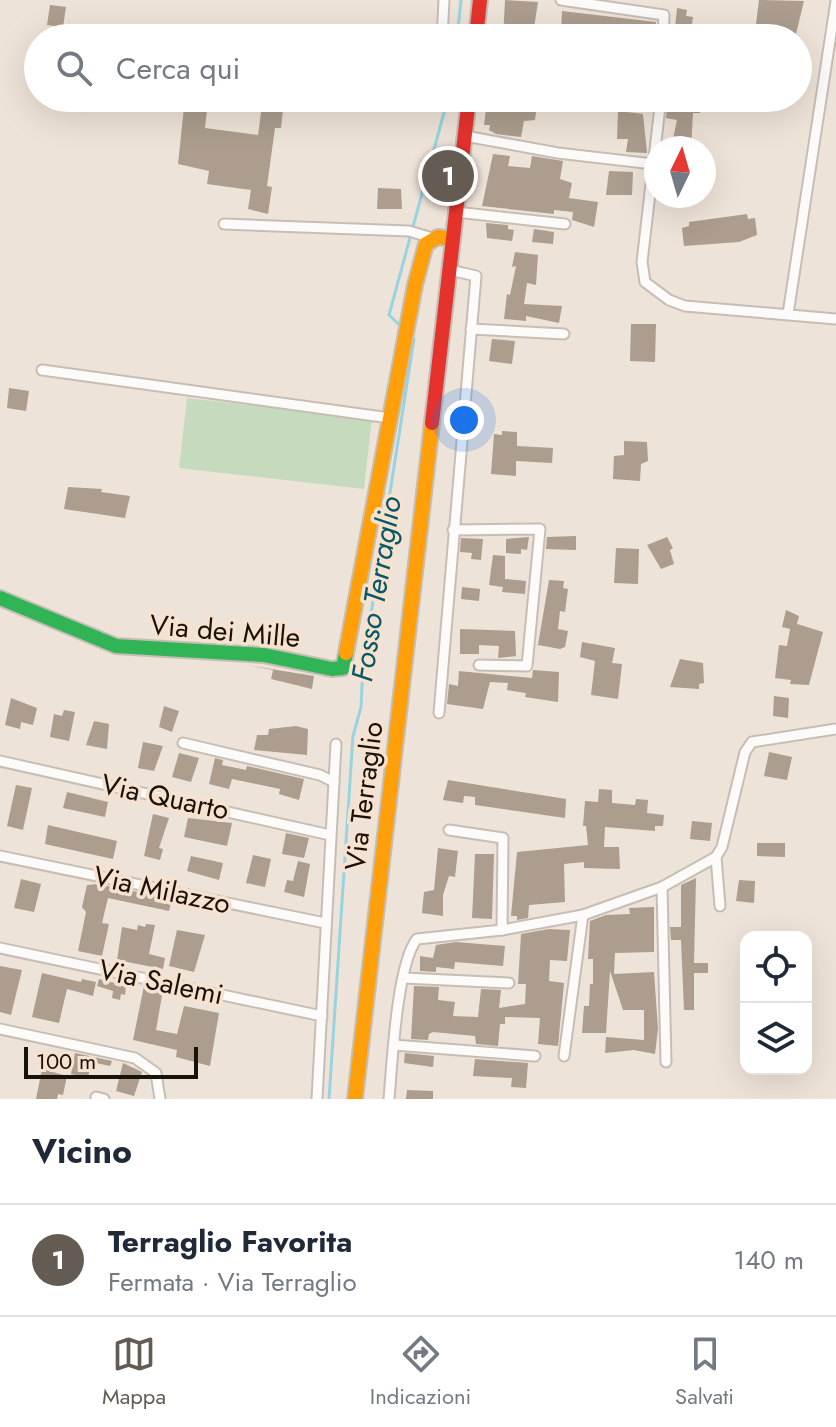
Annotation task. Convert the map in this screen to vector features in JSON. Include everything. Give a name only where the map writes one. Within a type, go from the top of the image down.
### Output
[{"type":"main road","points":[[477,24],[480,0]]},
{"type":"main road","name":"Via Terraglio","points":[[355,1099],[468,112]]},
{"type":"main road","points":[[426,236],[453,239]]},
{"type":"main road","name":"Via dei Mille","points":[[0,598],[116,646],[264,655],[332,669],[343,668],[406,321],[426,236]]},
{"type":"street","points":[[443,24],[444,0]]},
{"type":"street","points":[[561,0],[664,15],[664,24]]},
{"type":"street","points":[[788,314],[836,1]]},
{"type":"street","points":[[656,136],[659,112]]},
{"type":"street","points":[[465,136],[558,153],[644,163]]},
{"type":"street","points":[[648,208],[642,262],[645,282],[669,300],[685,306],[836,319]]},
{"type":"street","points":[[456,212],[565,224]]},
{"type":"street","points":[[224,224],[409,231],[426,236]]},
{"type":"street","points":[[439,713],[476,276],[450,270]]},
{"type":"street","points":[[471,329],[564,334]]},
{"type":"street","points":[[42,370],[390,418]]},
{"type":"street","points":[[453,530],[540,529],[527,666],[479,665]]},
{"type":"street","points":[[389,1099],[404,978],[410,947],[417,939],[502,930],[583,915],[662,887],[716,857],[722,847],[745,752],[752,742],[836,729]]},
{"type":"street","name":"Via Quarto","points":[[183,743],[320,775],[334,782]]},
{"type":"street","points":[[317,1099],[336,744]]},
{"type":"street","name":"Via Quarto","points":[[0,761],[330,835]]},
{"type":"street","points":[[449,830],[503,838],[502,930]]},
{"type":"street","name":"Via Milazzo","points":[[0,856],[325,923]]},
{"type":"street","points":[[716,857],[720,906]]},
{"type":"street","points":[[662,887],[666,1062]]},
{"type":"street","points":[[564,1056],[583,915]]},
{"type":"street","name":"Via Salemi","points":[[0,948],[322,1016]]},
{"type":"street","points":[[404,978],[509,983]]},
{"type":"street","points":[[0,1029],[135,1058],[156,1073],[160,1099]]},
{"type":"street","points":[[394,1045],[535,1056]]},
{"type":"green space","points":[[187,398],[372,419],[364,489],[179,468]]},
{"type":"building","points":[[505,0],[538,2],[535,24],[504,24]]},
{"type":"building","points":[[759,0],[804,1],[798,24],[756,24]]},
{"type":"building","points":[[50,5],[66,7],[63,24],[47,24]]},
{"type":"building","points":[[677,8],[687,10],[686,16],[693,17],[692,24],[675,24]]},
{"type":"building","points":[[562,11],[656,22],[656,24],[561,24]]},
{"type":"building","points":[[183,112],[207,112],[205,128],[258,135],[261,112],[283,112],[281,128],[275,128],[267,186],[272,187],[268,214],[248,209],[251,190],[207,184],[209,171],[178,164]]},
{"type":"building","points":[[486,112],[536,112],[535,120],[524,121],[521,137],[496,134],[489,130],[490,125],[484,125]]},
{"type":"building","points":[[618,112],[643,114],[644,153],[626,152],[628,139],[617,139]]},
{"type":"building","points":[[667,112],[700,112],[693,113],[692,136],[674,136],[677,120],[666,118]]},
{"type":"building","points":[[493,154],[510,156],[508,166],[530,168],[532,156],[563,161],[560,179],[572,183],[569,198],[598,202],[594,227],[572,220],[573,212],[554,210],[554,214],[482,206]]},
{"type":"building","points":[[609,171],[633,172],[632,195],[606,195]]},
{"type":"building","points":[[378,188],[401,189],[402,209],[377,209]]},
{"type":"building","points":[[747,214],[748,219],[755,218],[757,235],[739,242],[684,246],[682,228],[689,226],[689,222]]},
{"type":"building","points":[[486,223],[508,225],[508,229],[514,230],[512,241],[487,238]]},
{"type":"building","points":[[534,229],[554,232],[553,244],[532,242]]},
{"type":"building","points":[[515,252],[538,255],[536,285],[527,283],[524,304],[562,306],[559,323],[526,316],[526,321],[504,319],[507,294],[510,295],[516,266],[512,267]]},
{"type":"building","points":[[631,324],[656,324],[655,362],[630,361]]},
{"type":"building","points":[[492,339],[515,341],[512,364],[489,361]]},
{"type":"building","points":[[9,388],[29,391],[26,411],[7,408]]},
{"type":"building","points":[[502,431],[517,432],[517,446],[553,448],[552,463],[516,461],[516,476],[491,474],[494,434],[502,435]]},
{"type":"building","points":[[624,441],[647,442],[648,461],[641,464],[640,481],[613,479],[614,456],[624,455]]},
{"type":"building","points":[[68,487],[102,489],[101,492],[130,496],[125,518],[64,509]]},
{"type":"building","points":[[576,536],[576,550],[546,549],[547,537]]},
{"type":"building","points":[[529,537],[527,550],[521,549],[521,554],[506,553],[506,539]]},
{"type":"building","points":[[667,537],[673,548],[670,550],[674,564],[661,569],[647,545]]},
{"type":"building","points":[[461,538],[483,539],[481,560],[471,559],[472,553],[460,552]]},
{"type":"building","points":[[616,548],[639,549],[638,584],[614,583]]},
{"type":"building","points":[[493,555],[505,556],[505,579],[526,581],[525,594],[502,592],[503,587],[489,585]]},
{"type":"building","points":[[549,580],[564,581],[563,588],[568,589],[565,612],[560,611],[558,629],[568,631],[565,647],[560,649],[538,645]]},
{"type":"building","points":[[462,587],[480,589],[479,601],[461,599]]},
{"type":"building","points":[[786,610],[799,616],[797,624],[823,632],[809,685],[790,684],[791,680],[775,678],[779,645],[787,646],[790,629],[782,627]]},
{"type":"building","points":[[460,629],[515,631],[516,656],[498,658],[499,646],[479,645],[479,654],[460,654]]},
{"type":"building","points":[[582,642],[615,648],[612,663],[622,664],[618,699],[591,695],[595,661],[580,657]]},
{"type":"building","points":[[680,659],[703,663],[704,683],[699,684],[699,689],[670,687]]},
{"type":"building","points":[[246,665],[314,676],[312,689],[271,679],[273,670]]},
{"type":"building","points":[[533,670],[559,672],[558,702],[525,697],[526,693],[507,690],[508,683],[490,682],[483,709],[447,704],[449,684],[458,686],[459,671],[532,678]]},
{"type":"building","points":[[774,696],[789,698],[788,718],[773,716]]},
{"type":"building","points":[[11,698],[37,708],[33,725],[21,722],[20,729],[5,725]]},
{"type":"building","points":[[164,706],[179,711],[172,732],[159,727]]},
{"type":"building","points":[[64,710],[75,712],[69,741],[50,737],[54,714],[62,716]]},
{"type":"building","points":[[94,721],[109,724],[107,749],[86,745]]},
{"type":"building","points":[[296,726],[308,729],[307,755],[254,750],[257,735],[268,735],[269,729]]},
{"type":"building","points":[[143,742],[163,746],[154,771],[138,768]]},
{"type":"building","points":[[769,752],[792,757],[787,780],[764,776]]},
{"type":"building","points":[[179,753],[199,758],[191,782],[172,777]]},
{"type":"building","points":[[215,758],[223,760],[222,765],[246,770],[247,766],[304,779],[299,800],[279,794],[280,789],[232,779],[229,789],[209,784]]},
{"type":"building","points":[[448,780],[566,799],[565,818],[475,805],[475,797],[464,796],[463,803],[443,800]]},
{"type":"building","points":[[16,785],[32,788],[23,830],[7,826]]},
{"type":"building","points":[[599,789],[612,790],[612,803],[635,805],[636,799],[648,800],[647,813],[664,815],[663,826],[655,826],[655,831],[605,827],[604,847],[619,847],[620,869],[584,868],[584,862],[564,864],[565,902],[529,905],[528,918],[517,920],[517,916],[511,916],[517,852],[588,845],[586,826],[583,826],[585,801],[598,802]]},
{"type":"building","points":[[67,792],[108,802],[105,817],[63,808]]},
{"type":"building","points":[[153,814],[169,818],[159,848],[163,849],[160,860],[144,856]]},
{"type":"building","points":[[188,818],[232,823],[227,846],[184,837]]},
{"type":"building","points":[[692,821],[712,823],[710,841],[690,839]]},
{"type":"building","points":[[48,825],[117,841],[113,859],[45,844]]},
{"type":"building","points":[[286,833],[309,838],[304,858],[282,854]]},
{"type":"building","points":[[757,843],[785,843],[785,857],[757,856]]},
{"type":"building","points":[[438,848],[458,851],[455,877],[449,876],[443,895],[443,916],[422,913],[424,892],[434,890]]},
{"type":"building","points":[[475,854],[494,854],[492,919],[472,918]]},
{"type":"building","points":[[253,855],[271,859],[265,887],[246,883]]},
{"type":"building","points":[[191,856],[223,863],[219,880],[187,871]]},
{"type":"building","points":[[298,861],[310,864],[304,897],[284,892],[287,880],[293,881]]},
{"type":"building","points":[[696,878],[694,963],[708,963],[708,973],[694,973],[694,1010],[684,1010],[681,940],[671,940],[670,927],[681,927],[681,885]]},
{"type":"building","points":[[21,879],[41,884],[34,912],[14,908]]},
{"type":"building","points":[[739,880],[755,881],[754,903],[736,901]]},
{"type":"building","points":[[98,884],[172,899],[169,911],[108,898],[102,923],[109,924],[102,956],[78,951],[86,912],[82,907],[87,885]]},
{"type":"building","points":[[654,907],[654,952],[615,953],[614,974],[654,972],[658,1029],[655,1054],[634,1050],[605,1053],[606,1037],[644,1040],[644,1010],[623,1010],[610,971],[606,1033],[582,1033],[584,1006],[589,1006],[590,984],[593,984],[593,959],[588,959],[590,921],[606,915],[630,914],[629,908]]},
{"type":"building","points":[[146,924],[155,925],[149,954],[165,958],[163,969],[117,960],[122,927],[137,930],[138,925],[145,927]]},
{"type":"building","points":[[549,929],[570,930],[567,961],[550,960],[549,981],[564,983],[558,1046],[538,1044],[540,1018],[505,1017],[505,1024],[500,1024],[498,1046],[476,1044],[475,1036],[433,1032],[428,1040],[411,1039],[414,986],[439,987],[438,1000],[455,1002],[453,1016],[478,1017],[481,989],[501,990],[499,1008],[525,1004],[526,984],[518,984],[521,934]]},
{"type":"building","points":[[177,930],[205,935],[194,972],[169,966]]},
{"type":"building","points":[[456,942],[505,946],[503,966],[455,962],[454,969],[436,967],[436,972],[420,971],[420,956],[433,958],[436,945]]},
{"type":"building","points":[[0,966],[22,970],[11,1015],[0,1012]]},
{"type":"building","points":[[42,973],[81,982],[82,979],[96,982],[93,996],[67,989],[59,1023],[32,1017]]},
{"type":"building","points":[[99,979],[126,986],[125,995],[121,994],[120,1000],[112,998],[113,991],[97,986]]},
{"type":"building","points":[[144,986],[163,990],[156,1030],[177,1034],[184,1006],[219,1013],[210,1066],[176,1057],[177,1050],[133,1040]]},
{"type":"building","points":[[75,1053],[112,1061],[110,1066],[91,1062],[88,1078],[71,1074]]},
{"type":"building","points":[[405,1053],[434,1056],[433,1067],[404,1063]]},
{"type":"building","points":[[475,1059],[528,1063],[526,1088],[511,1087],[512,1078],[473,1076]]},
{"type":"building","points":[[123,1063],[142,1072],[134,1096],[116,1091]]},
{"type":"building","points":[[42,1069],[67,1076],[63,1095],[58,1094],[57,1099],[36,1099]]},
{"type":"building","points":[[407,1090],[433,1091],[433,1099],[406,1099]]},
{"type":"waterway","name":"Fosso Terraglio","points":[[458,24],[461,0]]},
{"type":"waterway","name":"Fosso Terraglio","points":[[403,328],[389,315],[444,112]]},
{"type":"waterway","name":"Fosso Terraglio","points":[[329,1099],[353,736],[361,707],[363,665],[414,339],[411,336]]},
{"type":"traffic: fast","points":[[0,598],[116,646],[264,655],[332,669],[343,668],[346,653]]},
{"type":"traffic: slow","points":[[346,653],[415,285],[426,244],[438,237],[453,239]]},
{"type":"traffic: slow","points":[[355,1099],[432,423]]},
{"type":"traffic: jam","points":[[477,24],[480,0]]},
{"type":"traffic: jam","points":[[432,423],[467,112]]},
{"type":"place","name":"Terraglio Favorita","points":[[448,176]]}]
